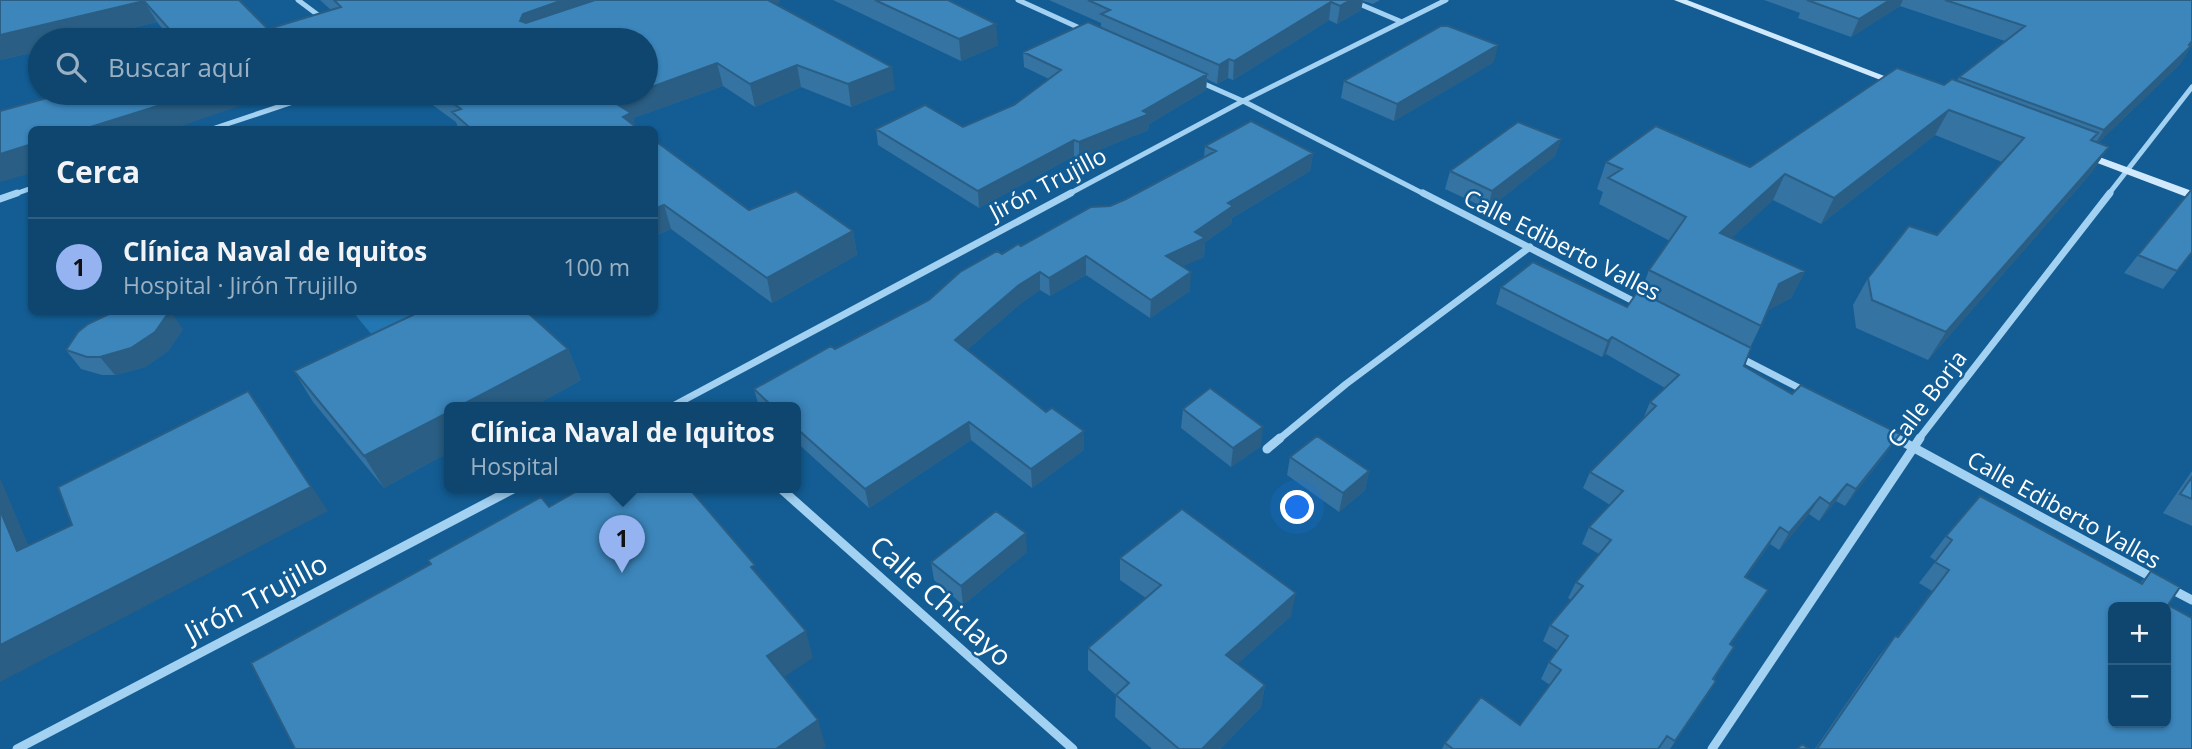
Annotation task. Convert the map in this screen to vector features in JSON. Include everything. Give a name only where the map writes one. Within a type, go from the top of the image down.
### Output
[{"type":"main road","points":[[1679,0],[1913,89]]},
{"type":"main road","points":[[2069,149],[2192,195]]},
{"type":"street","points":[[298,0],[318,15]]},
{"type":"street","points":[[1018,0],[1093,34]]},
{"type":"street","points":[[1350,0],[1402,22]]},
{"type":"street","name":"Jirón Trujillo","points":[[690,402],[1243,101],[1446,0]]},
{"type":"street","name":"Calle Ediberto Valles","points":[[1193,79],[1243,101],[1641,305]]},
{"type":"street","name":"Calle Borja","points":[[1712,749],[1913,447],[2129,172],[2192,87]]},
{"type":"street","points":[[221,126],[284,105]]},
{"type":"street","points":[[0,199],[28,189]]},
{"type":"street","points":[[1267,449],[1346,384],[1530,247]]},
{"type":"street","points":[[1728,351],[1814,396]]},
{"type":"street","name":"Calle Ediberto Valles","points":[[1876,428],[2192,600]]},
{"type":"street","name":"Jirón Trujillo","points":[[17,749],[506,493]]},
{"type":"street","name":"Calle Chiclayo","points":[[786,493],[1073,749]]},
{"type":"shaded area","points":[[355,315],[418,315],[372,335]]},
{"type":"building","points":[[0,0],[239,0],[267,28],[168,28],[144,1],[0,35]]},
{"type":"building","points":[[334,0],[563,0],[523,14],[520,21],[526,23],[595,0],[768,0],[892,67],[848,84],[797,65],[750,84],[717,63],[658,85],[658,28],[271,28],[341,7]]},
{"type":"building","points":[[875,0],[948,0],[996,24],[959,39]]},
{"type":"building","points":[[1088,0],[1351,0],[1340,6],[1331,2],[1234,61],[1229,59],[1219,65],[1101,14],[1110,10]]},
{"type":"building","points":[[1807,0],[1890,0],[1859,19]]},
{"type":"building","points":[[1945,0],[2192,0],[2192,41],[2189,45],[2191,46],[2104,130],[1959,77],[2025,26]]},
{"type":"building","points":[[1088,22],[1207,74],[1143,111],[1149,114],[1079,142],[1074,140],[978,191],[876,129],[925,105],[963,127],[1014,105],[1061,70],[1023,52]]},
{"type":"building","points":[[1441,26],[1448,26],[1498,45],[1397,104],[1344,81]]},
{"type":"building","points":[[1897,68],[1944,85],[1952,79],[2098,133],[2091,140],[2109,147],[1946,332],[1872,300],[1868,278],[1909,226],[1937,235],[2024,138],[1949,110],[1834,198],[1785,174],[1720,233],[1805,271],[1779,284],[1761,326],[1649,270],[1686,217],[1608,178],[1622,169],[1606,162],[1656,126],[1750,167]]},
{"type":"building","points":[[28,103],[161,105],[94,126],[28,126],[28,145],[0,154],[0,111]]},
{"type":"building","points":[[455,105],[618,105],[631,113],[623,117],[635,126],[468,126],[452,112],[461,109]]},
{"type":"building","points":[[1251,121],[1313,153],[1228,203],[1233,206],[1195,232],[1205,238],[1166,256],[1191,272],[1151,300],[1086,256],[1049,278],[1040,272],[1019,285],[955,340],[1046,412],[1052,408],[1084,431],[1031,469],[969,422],[865,489],[801,432],[801,402],[768,402],[754,389],[831,346],[835,349],[929,300],[960,272],[997,251],[1002,254],[1018,244],[1021,246],[1091,207],[1110,206],[1126,199],[1216,151],[1205,146]]},
{"type":"building","points":[[1518,122],[1561,139],[1492,191],[1450,171]]},
{"type":"building","points":[[658,143],[749,210],[796,191],[853,231],[767,278],[664,205],[658,207]]},
{"type":"building","points":[[2192,189],[2192,252],[2177,271],[2138,255]]},
{"type":"building","points":[[1533,262],[1627,307],[1638,291],[1751,348],[1744,366],[1792,394],[1801,385],[1900,434],[1856,489],[1847,484],[1830,504],[1820,497],[1789,533],[1780,527],[1745,577],[1768,590],[1730,644],[1734,647],[1713,679],[1716,681],[1675,741],[1667,736],[1658,749],[1453,749],[1445,743],[1481,697],[1520,725],[1561,670],[1549,662],[1568,636],[1550,625],[1583,586],[1576,582],[1611,540],[1589,527],[1623,491],[1590,472],[1656,406],[1650,402],[1679,375],[1612,337],[1608,341],[1501,287]]},
{"type":"building","points":[[107,315],[167,315],[155,332],[131,348],[100,357],[87,357],[66,350],[78,332]]},
{"type":"building","points":[[413,315],[530,315],[568,349],[467,402],[444,402],[444,415],[364,456],[294,371]]},
{"type":"building","points":[[1210,388],[1263,427],[1233,448],[1183,409]]},
{"type":"building","points":[[248,391],[311,487],[0,645],[0,510],[17,551],[72,525],[58,487]]},
{"type":"building","points":[[1317,436],[1369,471],[1343,493],[1290,457]]},
{"type":"building","points":[[2192,477],[2192,499],[2180,494]]},
{"type":"building","points":[[574,493],[693,493],[755,565],[751,567],[806,631],[767,656],[818,720],[776,749],[295,749],[251,663],[431,564],[428,560],[541,497],[549,507]]},
{"type":"building","points":[[1980,496],[2142,584],[2151,571],[2180,587],[2170,602],[2108,602],[2108,728],[2171,728],[2171,607],[2192,618],[2192,749],[1817,749],[1895,636],[1898,637],[1949,570],[1935,562],[1952,540],[1946,536]]},
{"type":"building","points":[[1182,509],[1296,593],[1226,655],[1265,685],[1202,749],[1179,749],[1116,695],[1129,683],[1088,648],[1161,585],[1120,558]]},
{"type":"building","points":[[996,511],[1026,533],[961,586],[931,562]]},
{"type":"place","name":"Clínica Naval de Iquitos","points":[[622,573]]}]
